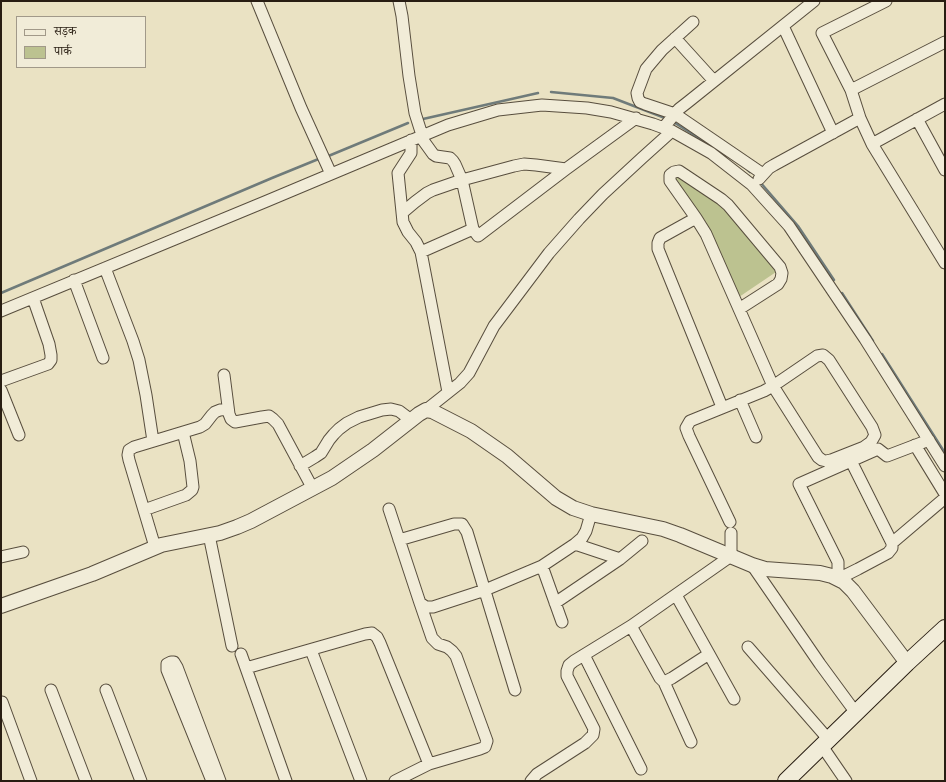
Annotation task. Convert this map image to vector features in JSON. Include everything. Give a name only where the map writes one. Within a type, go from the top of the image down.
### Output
[{"type":"main road","points":[[786,781],[945,628]]},
{"type":"street","points":[[257,1],[328,169]]},
{"type":"street","points":[[399,1],[418,137],[411,153],[398,173],[403,222],[421,252],[448,392]]},
{"type":"street","points":[[1,606],[92,574],[155,547],[170,542],[220,533],[237,527],[313,489],[353,465],[460,383],[469,373],[494,326],[549,253],[579,219],[668,129],[675,114],[814,1]]},
{"type":"street","points":[[886,1],[822,33],[851,90],[860,118],[872,144],[941,247],[945,263]]},
{"type":"street","points":[[693,22],[656,56],[646,69],[637,94],[638,98],[640,102],[675,114],[763,174]]},
{"type":"street","points":[[783,26],[833,133]]},
{"type":"street","points":[[675,38],[714,81]]},
{"type":"street","points":[[851,90],[945,42]]},
{"type":"street","points":[[872,144],[945,104]]},
{"type":"street","points":[[1,311],[266,201],[328,169],[448,125],[494,111],[542,105],[593,109],[636,118],[668,129],[711,154],[752,185],[789,226],[865,339],[945,466]]},
{"type":"street","points":[[418,137],[433,154],[436,156],[450,158],[453,161],[462,180],[473,229],[478,236],[636,118]]},
{"type":"street","points":[[752,185],[769,168],[860,118]]},
{"type":"street","points":[[917,119],[944,167]]},
{"type":"street","points":[[402,213],[433,190],[462,180],[514,166],[524,164],[566,169]]},
{"type":"street","points":[[731,556],[731,527],[688,436],[686,428],[690,421],[722,407],[764,392],[773,386],[817,356],[823,355],[829,360],[861,409],[875,435],[871,442],[864,447],[831,460],[822,460],[818,456],[773,386],[739,309],[706,234],[670,181],[670,175],[674,172],[679,171],[728,205],[780,267],[782,279],[778,284],[739,309]]},
{"type":"street","points":[[696,218],[660,238],[658,249],[722,407]]},
{"type":"street","points":[[421,252],[473,229]]},
{"type":"street","points":[[105,268],[139,360],[153,441]]},
{"type":"street","points":[[74,280],[103,358]]},
{"type":"street","points":[[1,380],[40,368],[48,364],[51,360],[49,344],[33,298]]},
{"type":"street","points":[[224,375],[228,409],[232,419],[235,422],[262,416],[269,416],[273,419],[278,424],[313,489]]},
{"type":"street","points":[[1,390],[19,435]]},
{"type":"street","points":[[740,400],[756,437]]},
{"type":"street","points":[[155,547],[128,455],[129,450],[134,447],[200,427],[205,424],[215,412],[228,409]]},
{"type":"street","points":[[300,466],[321,453],[329,440],[339,429],[359,417],[390,409],[399,412],[411,420]]},
{"type":"street","points":[[426,410],[432,411],[471,431],[507,456],[556,498],[573,508],[591,514],[662,529],[752,565],[765,568],[820,573],[832,576],[844,582],[853,591],[907,663]]},
{"type":"street","points":[[144,510],[186,495],[192,490],[193,486],[190,461],[183,432]]},
{"type":"street","points":[[838,579],[838,562],[798,484],[878,449],[887,456],[929,440]]},
{"type":"street","points":[[915,445],[945,494]]},
{"type":"street","points":[[838,579],[888,553],[892,548],[892,543],[852,460]]},
{"type":"street","points":[[892,543],[945,498]]},
{"type":"street","points":[[389,509],[432,638],[438,644],[447,647],[456,656],[487,741],[485,747],[429,764],[395,781]]},
{"type":"street","points":[[420,603],[426,607],[433,607],[485,590],[542,566],[582,538],[586,531],[591,514]]},
{"type":"street","points":[[400,540],[454,524],[462,524],[467,532],[515,690]]},
{"type":"street","points":[[209,535],[232,646]]},
{"type":"street","points":[[556,603],[620,559],[642,541]]},
{"type":"street","points":[[575,544],[620,559]]},
{"type":"street","points":[[1,557],[23,552]]},
{"type":"street","points":[[531,781],[537,774],[585,743],[593,735],[594,729],[567,676],[566,671],[569,665],[630,626],[731,556]]},
{"type":"street","points":[[752,565],[820,664],[856,713]]},
{"type":"street","points":[[542,566],[562,622]]},
{"type":"street","points":[[676,595],[734,699]]},
{"type":"street","points":[[630,626],[660,678],[664,682],[691,742]]},
{"type":"street","points":[[246,668],[372,633],[377,637],[429,764]]},
{"type":"street","points":[[748,647],[826,743],[846,781]]},
{"type":"street","points":[[311,650],[361,781]]},
{"type":"street","points":[[241,654],[286,781]]},
{"type":"street","points":[[664,682],[709,654]]},
{"type":"street","points":[[584,655],[641,769]]},
{"type":"street","points":[[212,781],[167,670],[167,664],[171,662],[174,662],[177,667],[220,781]]},
{"type":"street","points":[[51,690],[86,781]]},
{"type":"street","points":[[106,690],[141,781]]},
{"type":"street","points":[[2,702],[31,781]]},
{"type":"green space","points":[[680,175],[723,206],[776,272],[739,297],[706,222],[673,180]]},
{"type":"waterway","points":[[551,92],[613,98],[665,118]]},
{"type":"waterway","points":[[423,119],[538,93]]},
{"type":"waterway","points":[[326,157],[408,123]]},
{"type":"waterway","points":[[675,123],[715,148]]},
{"type":"waterway","points":[[1,293],[321,158]]},
{"type":"waterway","points":[[746,168],[750,172]]},
{"type":"waterway","points":[[760,182],[798,226],[834,280]]},
{"type":"waterway","points":[[842,293],[873,341]]},
{"type":"waterway","points":[[882,354],[945,453]]}]
